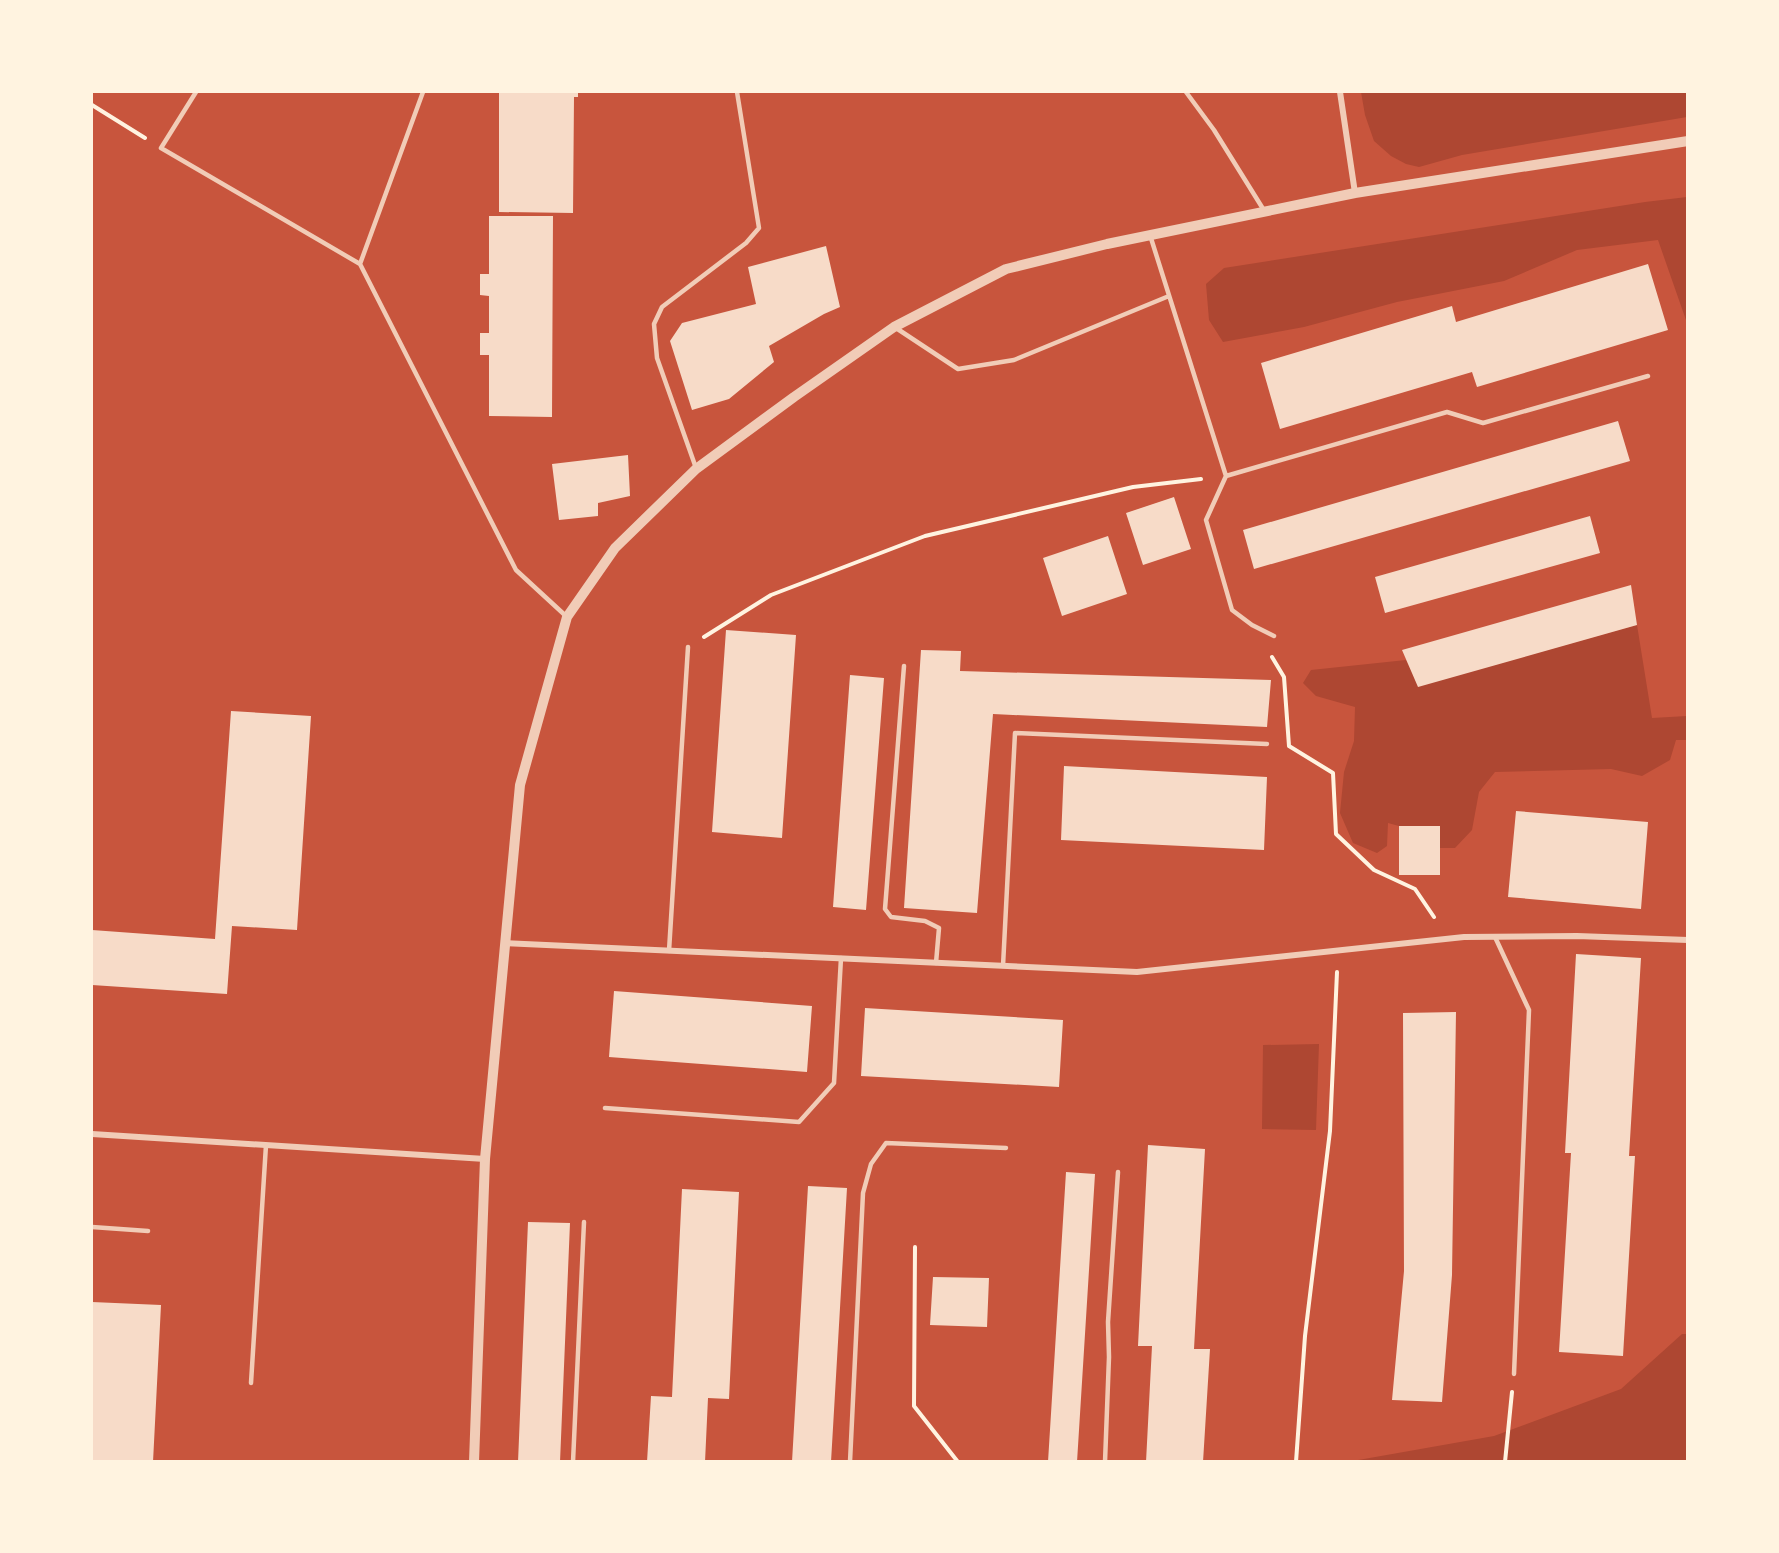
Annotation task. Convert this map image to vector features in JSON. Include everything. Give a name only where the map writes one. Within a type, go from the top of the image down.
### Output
[{"type":"street","points":[[1340,92],[1355,194]]},
{"type":"street","points":[[474,1461],[485,1160],[520,785],[567,617],[615,548],[696,469],[894,327],[1006,269],[1107,244],[1355,194],[1688,141]]},
{"type":"street","points":[[505,943],[1137,972],[1447,939],[1577,936],[1688,940]]},
{"type":"street","points":[[92,1134],[485,1160]]},
{"type":"lane","points":[[196,92],[160,148],[360,264],[516,570],[567,617]]},
{"type":"lane","points":[[360,264],[423,92]]},
{"type":"lane","points":[[696,469],[657,358],[654,324],[662,307],[746,243],[759,228],[737,92]]},
{"type":"lane","points":[[1186,92],[1214,130],[1265,212]]},
{"type":"lane","points":[[1150,235],[1226,476],[1206,520],[1232,610],[1252,625],[1274,636]]},
{"type":"lane","points":[[894,327],[958,369],[1014,360],[1169,296]]},
{"type":"lane","points":[[1226,476],[1447,412],[1483,423],[1648,376]]},
{"type":"lane","points":[[669,951],[688,647]]},
{"type":"lane","points":[[903,666],[885,909],[891,917],[925,921],[939,928],[936,963]]},
{"type":"lane","points":[[1002,966],[1015,733],[1267,744]]},
{"type":"lane","points":[[1495,937],[1529,1010],[1514,1374]]},
{"type":"lane","points":[[605,1108],[799,1122],[834,1083],[841,958]]},
{"type":"lane","points":[[850,1461],[863,1193],[871,1164],[886,1143],[1006,1148]]},
{"type":"lane","points":[[251,1383],[266,1145]]},
{"type":"lane","points":[[1105,1461],[1108,1322],[1118,1172]]},
{"type":"lane","points":[[573,1461],[584,1222]]},
{"type":"lane","points":[[92,1227],[148,1231]]},
{"type":"path","points":[[92,105],[160,148]]},
{"type":"path","points":[[688,647],[771,595],[925,536],[1133,487],[1226,476]]},
{"type":"path","points":[[1252,625],[1284,677],[1289,746],[1333,773],[1336,834],[1374,870],[1414,889],[1447,939]]},
{"type":"path","points":[[1296,1461],[1305,1336],[1330,1131],[1337,950]]},
{"type":"path","points":[[915,1247],[914,1406],[958,1461]]},
{"type":"path","points":[[1505,1461],[1514,1374]]},
{"type":"shaded area","points":[[1361,92],[1687,92],[1687,117],[1462,155],[1419,167],[1406,164],[1391,156],[1374,141],[1365,115]]},
{"type":"shaded area","points":[[1687,197],[1687,323],[1658,240],[1577,250],[1504,281],[1397,302],[1304,327],[1223,342],[1209,320],[1206,284],[1224,268]]},
{"type":"shaded area","points":[[1637,625],[1652,718],[1687,716],[1687,740],[1676,740],[1670,760],[1642,776],[1611,769],[1495,772],[1479,792],[1472,830],[1455,848],[1440,848],[1399,826],[1388,823],[1387,846],[1377,853],[1353,843],[1340,813],[1344,772],[1354,741],[1355,707],[1316,696],[1303,683],[1311,670],[1406,660],[1419,686]]},
{"type":"shaded area","points":[[1319,1044],[1316,1130],[1262,1129],[1263,1045]]},
{"type":"shaded area","points":[[1682,1334],[1687,1334],[1687,1461],[1347,1462],[1494,1436],[1621,1389]]},
{"type":"building","points":[[499,92],[578,92],[578,97],[574,97],[573,213],[499,212]]},
{"type":"building","points":[[489,216],[553,216],[552,417],[489,416],[489,355],[480,355],[480,333],[489,333],[489,296],[480,295],[480,274],[489,274]]},
{"type":"building","points":[[826,246],[840,307],[769,346],[774,362],[729,399],[692,410],[670,341],[682,323],[756,304],[748,267]]},
{"type":"building","points":[[1648,264],[1668,330],[1477,387],[1472,372],[1280,429],[1261,363],[1452,306],[1456,322]]},
{"type":"building","points":[[1618,421],[1630,461],[1254,569],[1243,530]]},
{"type":"building","points":[[628,455],[630,496],[598,503],[598,516],[559,520],[552,464]]},
{"type":"building","points":[[1174,497],[1191,549],[1143,565],[1126,513]]},
{"type":"building","points":[[1590,516],[1600,553],[1385,613],[1375,577]]},
{"type":"building","points":[[1108,536],[1127,594],[1062,616],[1043,558]]},
{"type":"building","points":[[1631,585],[1637,625],[1418,687],[1402,650]]},
{"type":"building","points":[[726,630],[796,635],[782,838],[712,832]]},
{"type":"building","points":[[921,650],[961,651],[960,671],[1271,680],[1267,727],[993,714],[977,913],[904,908]]},
{"type":"building","points":[[850,675],[884,678],[866,910],[833,907]]},
{"type":"building","points":[[231,711],[311,716],[297,930],[232,926],[227,994],[92,985],[92,930],[215,939]]},
{"type":"building","points":[[1064,766],[1267,777],[1264,850],[1061,840]]},
{"type":"building","points":[[1516,811],[1648,822],[1641,909],[1508,897]]},
{"type":"building","points":[[1399,826],[1440,826],[1440,875],[1399,875]]},
{"type":"building","points":[[1576,954],[1641,958],[1629,1156],[1635,1156],[1623,1356],[1559,1352],[1571,1153],[1565,1153]]},
{"type":"building","points":[[614,991],[812,1006],[807,1072],[609,1057]]},
{"type":"building","points":[[865,1008],[1063,1020],[1059,1087],[861,1076]]},
{"type":"building","points":[[1456,1012],[1452,1275],[1442,1402],[1392,1400],[1404,1271],[1403,1013]]},
{"type":"building","points":[[1148,1145],[1205,1149],[1194,1349],[1210,1349],[1203,1462],[1146,1462],[1152,1346],[1138,1346]]},
{"type":"building","points":[[1066,1172],[1095,1174],[1077,1462],[1048,1462]]},
{"type":"building","points":[[808,1186],[847,1188],[831,1462],[792,1462]]},
{"type":"building","points":[[682,1189],[739,1192],[729,1399],[708,1398],[705,1462],[647,1462],[651,1396],[672,1397]]},
{"type":"building","points":[[528,1222],[570,1223],[560,1462],[518,1462]]},
{"type":"building","points":[[933,1277],[989,1278],[987,1327],[930,1325]]},
{"type":"building","points":[[92,1302],[161,1305],[153,1462],[92,1462]]}]
